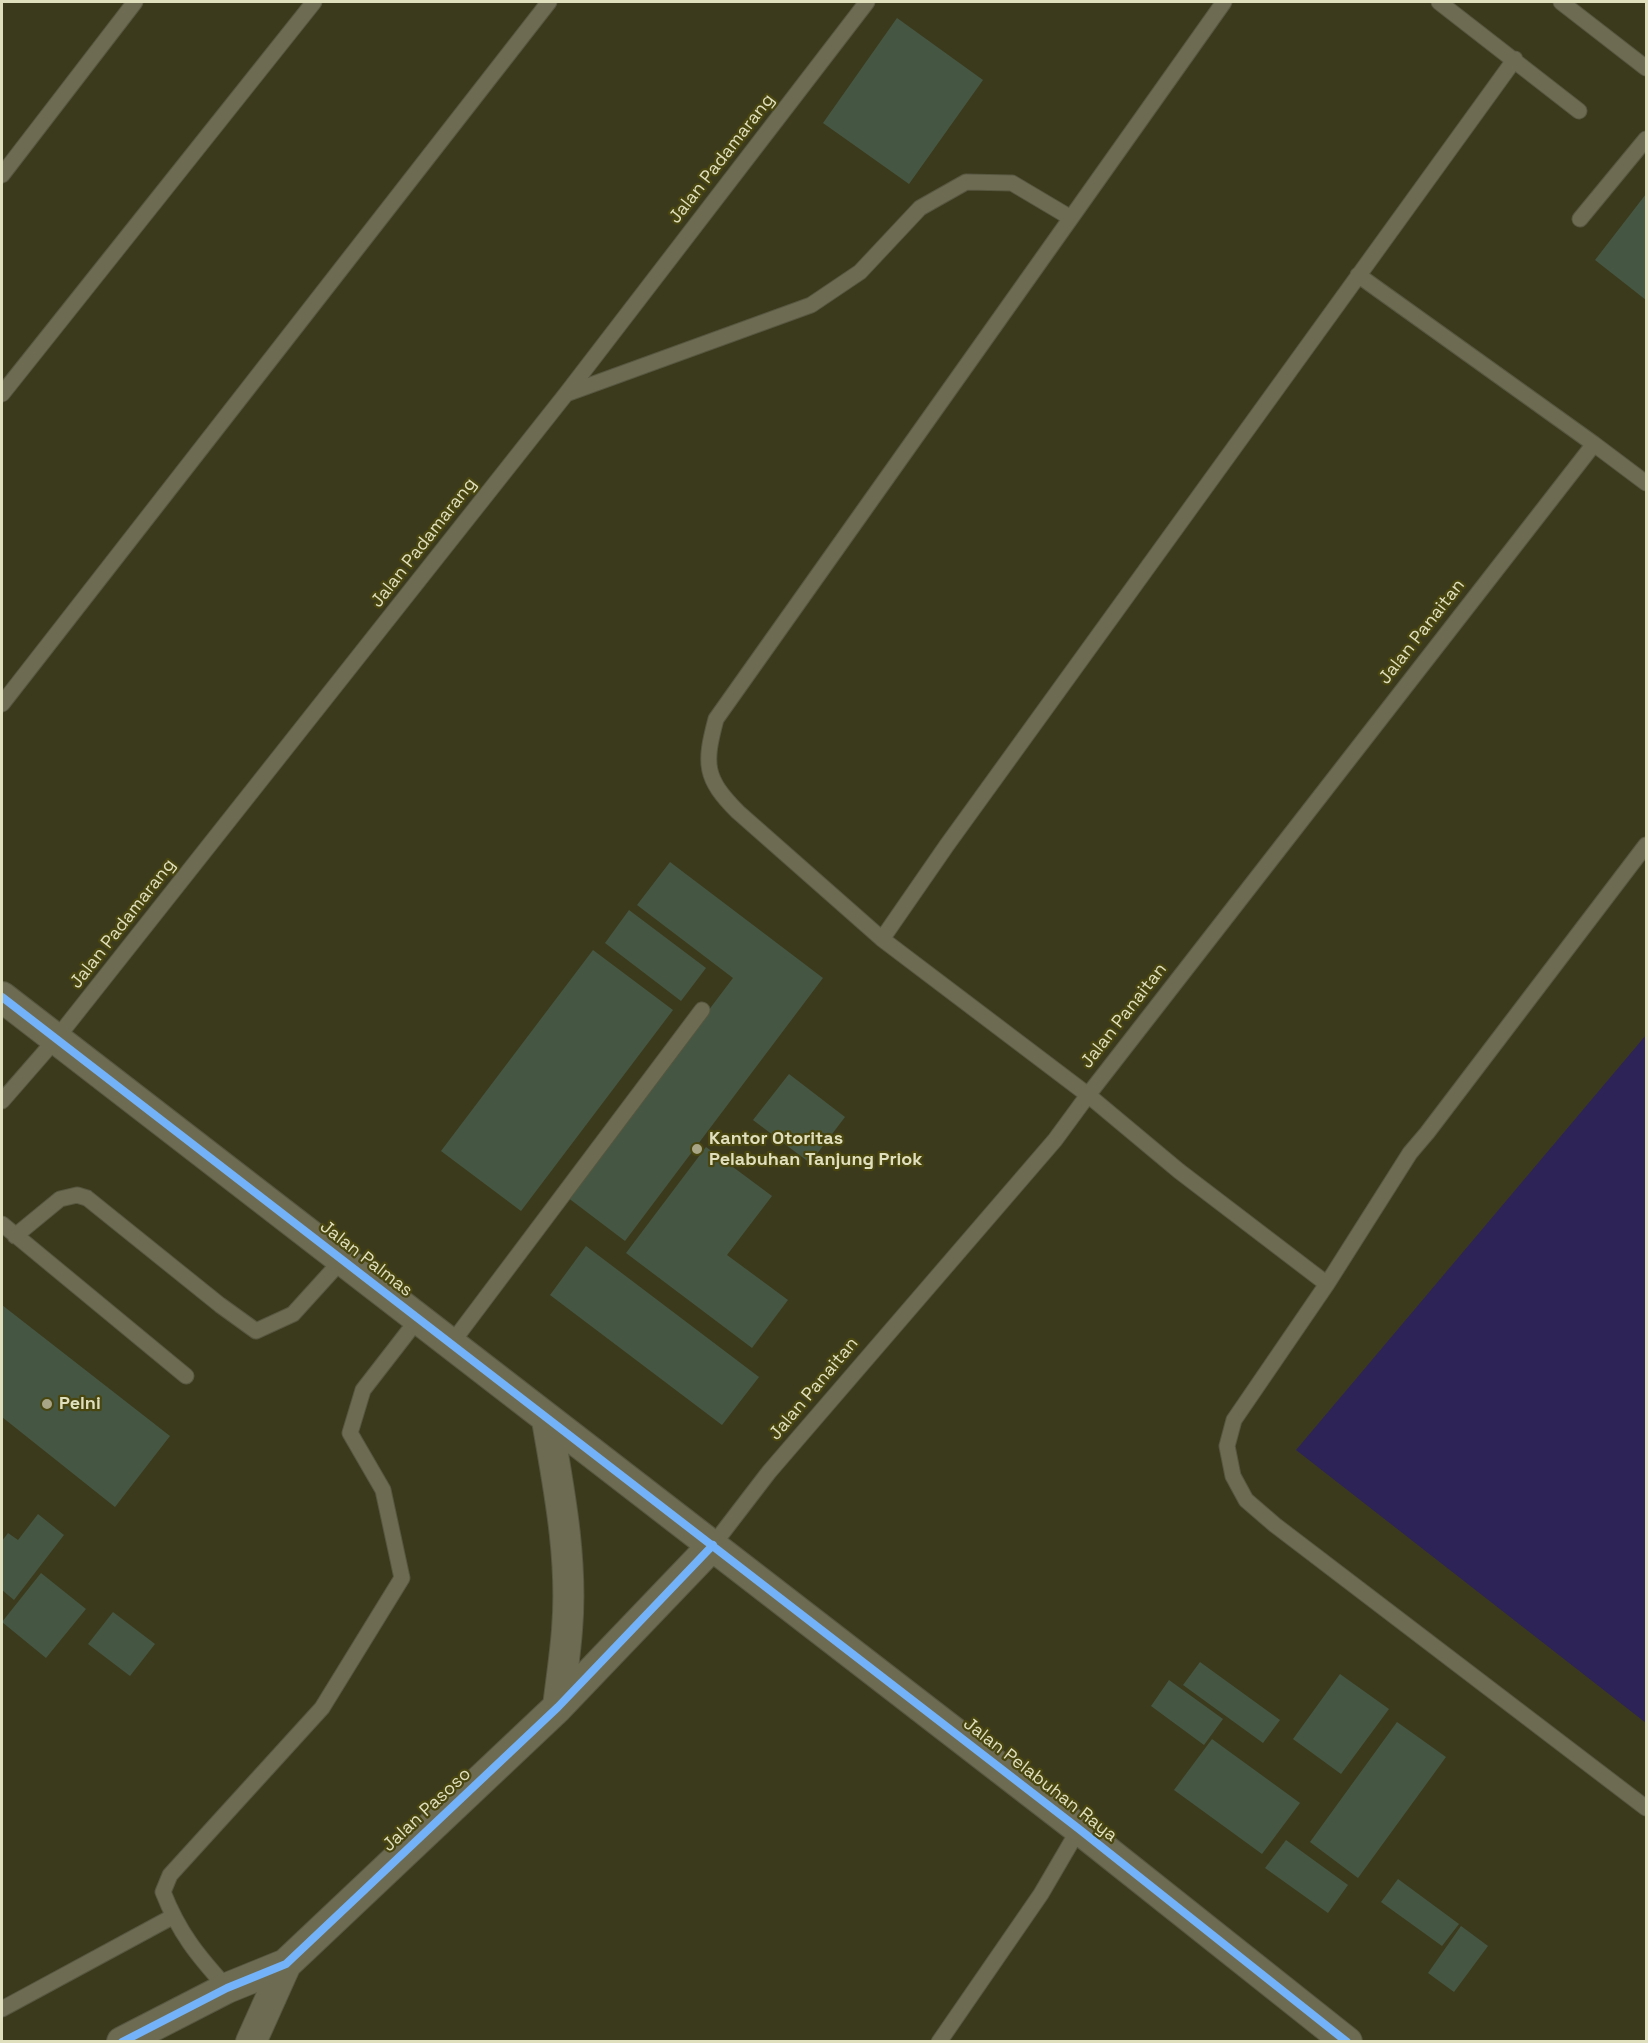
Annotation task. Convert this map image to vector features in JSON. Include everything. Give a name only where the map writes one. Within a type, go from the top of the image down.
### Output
[{"type":"street","name":"Jalan Palmas","points":[[2,997],[713,1545]]},
{"type":"street","points":[[548,1420],[564,1518],[567,1576],[568,1628],[558,1707]]},
{"type":"street","name":"Jalan Pasoso","points":[[122,2042],[227,1988],[286,1964],[558,1707],[713,1545]]},
{"type":"street","name":"Jalan Pelabuhan Raya","points":[[713,1545],[1079,1829],[1347,2042]]},
{"type":"street","name":"Jalan Pasoso","points":[[251,2042],[286,1964]]},
{"type":"lane","points":[[2,175],[135,2]]},
{"type":"lane","points":[[2,394],[314,2]]},
{"type":"lane","points":[[2,704],[549,2]]},
{"type":"lane","name":"Jalan Padamarang","points":[[2,1101],[56,1039],[566,394],[867,2]]},
{"type":"lane","points":[[1224,2],[716,719],[709,745],[710,776],[719,794],[882,939],[1088,1095],[1179,1171],[1327,1284]]},
{"type":"lane","points":[[1439,2],[1579,111]]},
{"type":"lane","points":[[1561,2],[1647,68]]},
{"type":"lane","points":[[882,939],[947,845],[1515,59]]},
{"type":"lane","points":[[1580,219],[1647,140]]},
{"type":"lane","points":[[566,394],[811,305],[860,272],[920,208],[966,182],[1012,183],[1071,218]]},
{"type":"lane","points":[[1358,275],[1647,483]]},
{"type":"lane","name":"Jalan Panaitan","points":[[713,1545],[769,1472],[1055,1140],[1594,444]]},
{"type":"lane","points":[[1647,845],[1410,1153],[1327,1284],[1234,1420],[1227,1446],[1233,1476],[1246,1500],[1275,1525],[1647,1808]]},
{"type":"lane","points":[[451,1344],[702,1010]]},
{"type":"lane","points":[[15,1236],[60,1199],[77,1195],[87,1198],[219,1305],[256,1331],[293,1314],[342,1260]]},
{"type":"lane","points":[[2,1224],[186,1376]]},
{"type":"lane","points":[[227,1988],[196,1954],[172,1917],[163,1892],[170,1875],[322,1708],[402,1578],[383,1490],[350,1433],[363,1390],[418,1319]]},
{"type":"lane","points":[[939,2042],[1041,1894],[1079,1829]]},
{"type":"lane","points":[[2,2008],[172,1917]]},
{"type":"shaded area","points":[[1646,1035],[1646,1723],[1296,1450]]},
{"type":"building","points":[[897,18],[983,80],[909,184],[823,123]]},
{"type":"building","points":[[1646,194],[1646,300],[1595,260]]},
{"type":"building","points":[[670,862],[823,978],[625,1241],[567,1197],[733,978],[637,905]]},
{"type":"building","points":[[629,910],[706,968],[681,1001],[605,943]]},
{"type":"building","points":[[593,950],[673,1010],[521,1211],[441,1151]]},
{"type":"building","points":[[789,1074],[845,1117],[810,1163],[753,1120]]},
{"type":"building","points":[[706,1147],[772,1196],[727,1255],[788,1300],[752,1348],[626,1253]]},
{"type":"building","points":[[586,1246],[759,1377],[722,1425],[550,1295]]},
{"type":"building","points":[[2,1305],[170,1436],[115,1507],[2,1417]]},
{"type":"building","points":[[38,1514],[64,1535],[14,1600],[2,1590],[2,1541],[8,1533],[18,1540]]},
{"type":"building","points":[[41,1573],[86,1609],[46,1658],[2,1622]]},
{"type":"building","points":[[113,1612],[155,1644],[130,1676],[88,1644]]},
{"type":"building","points":[[1200,1662],[1280,1720],[1263,1743],[1183,1685]]},
{"type":"building","points":[[1340,1674],[1389,1709],[1341,1774],[1293,1739]]},
{"type":"building","points":[[1169,1680],[1223,1719],[1204,1745],[1151,1706]]},
{"type":"building","points":[[1397,1722],[1446,1757],[1358,1878],[1310,1842]]},
{"type":"building","points":[[1212,1739],[1300,1803],[1262,1854],[1174,1790]]},
{"type":"building","points":[[1286,1840],[1348,1885],[1328,1913],[1265,1868]]},
{"type":"building","points":[[1398,1879],[1459,1924],[1442,1946],[1381,1902]]},
{"type":"building","points":[[1461,1926],[1488,1946],[1454,1992],[1428,1973]]},
{"type":"cycle path","points":[[2,997],[1079,1829],[1347,2042]]},
{"type":"cycle path","points":[[122,2042],[227,1988],[286,1964],[558,1707],[713,1545]]},
{"type":"place","name":"Kantor Otoritas Pelabuhan Tanjung Priok","points":[[697,1149]]},
{"type":"place","name":"Pelni","points":[[47,1404]]}]
